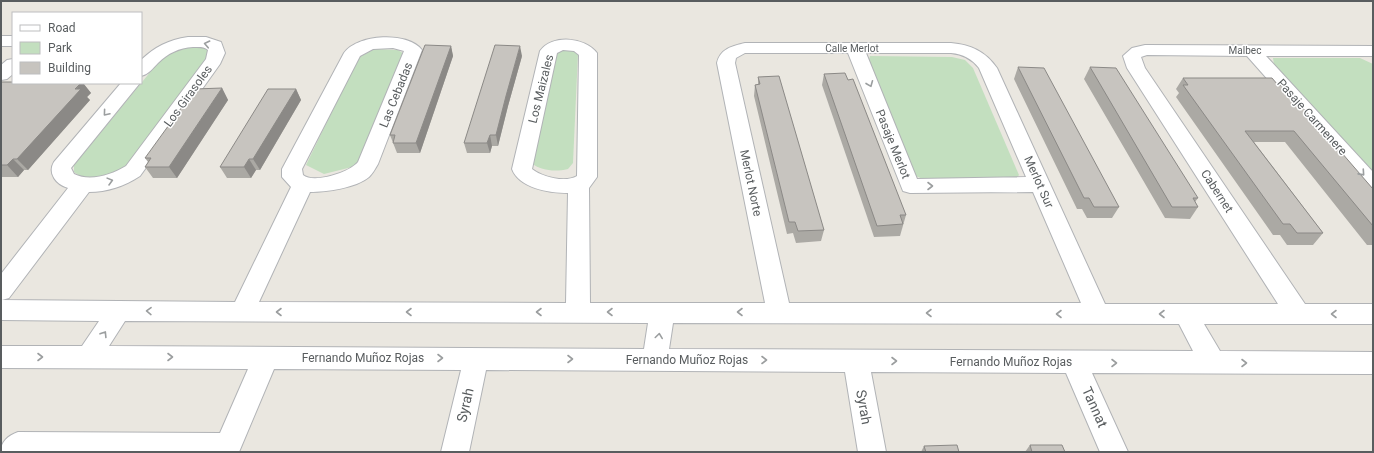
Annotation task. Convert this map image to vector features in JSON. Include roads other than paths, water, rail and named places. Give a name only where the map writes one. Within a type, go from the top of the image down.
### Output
[{"type":"street","points":[[1,42],[12,41]]},
{"type":"street","name":"Los Girasoles","points":[[130,84],[61,167],[61,171],[65,178],[72,182],[95,184],[113,181],[133,171],[214,60],[217,55],[217,50],[215,46],[206,42],[189,42],[173,45],[155,55],[142,70]]},
{"type":"street","name":"Las Cebadas","points":[[375,44],[401,44],[410,47],[413,50],[413,53],[365,168],[358,174],[338,182],[302,184],[296,181],[291,175],[292,169],[354,51],[365,45],[375,44]]},
{"type":"street","name":"Los Maizales","points":[[563,45],[579,46],[588,53],[587,177],[584,182],[579,185],[559,185],[539,181],[528,177],[524,174],[522,169],[549,51],[557,46],[563,45]]},
{"type":"street","name":"Calle Merlot","points":[[730,54],[738,49],[750,48],[951,48],[961,49],[974,54]]},
{"type":"street","name":"Pasaje Merlot","points":[[855,48],[910,186],[1039,184]]},
{"type":"street","name":"Malbec","points":[[1136,68],[1132,56],[1141,50],[1373,51]]},
{"type":"street","name":"Pasaje Carmenere","points":[[1251,50],[1373,185]]},
{"type":"street","name":"Merlot Norte","points":[[730,54],[727,56],[726,63],[779,312]]},
{"type":"street","name":"Merlot Sur","points":[[974,54],[981,58],[988,68],[1098,314]]},
{"type":"street","points":[[1,75],[12,65]]},
{"type":"street","name":"Cabernet","points":[[1136,68],[1298,314]]},
{"type":"street","points":[[1,291],[83,184]]},
{"type":"street","points":[[242,312],[302,184]]},
{"type":"street","name":"Los Maizales","points":[[578,312],[579,185]]},
{"type":"street","points":[[1,310],[242,312],[1373,314]]},
{"type":"street","points":[[89,357],[118,311]]},
{"type":"street","points":[[655,359],[662,312]]},
{"type":"street","points":[[1186,314],[1213,363]]},
{"type":"street","name":"Fernando Muñoz Rojas","points":[[1,357],[1373,363]]},
{"type":"street","points":[[13,452],[18,445],[226,449],[266,358]]},
{"type":"street","name":"Syrah","points":[[454,452],[476,359]]},
{"type":"street","name":"Syrah","points":[[856,361],[872,452]]},
{"type":"street","name":"Tannat","points":[[1074,362],[1114,452]]}]
